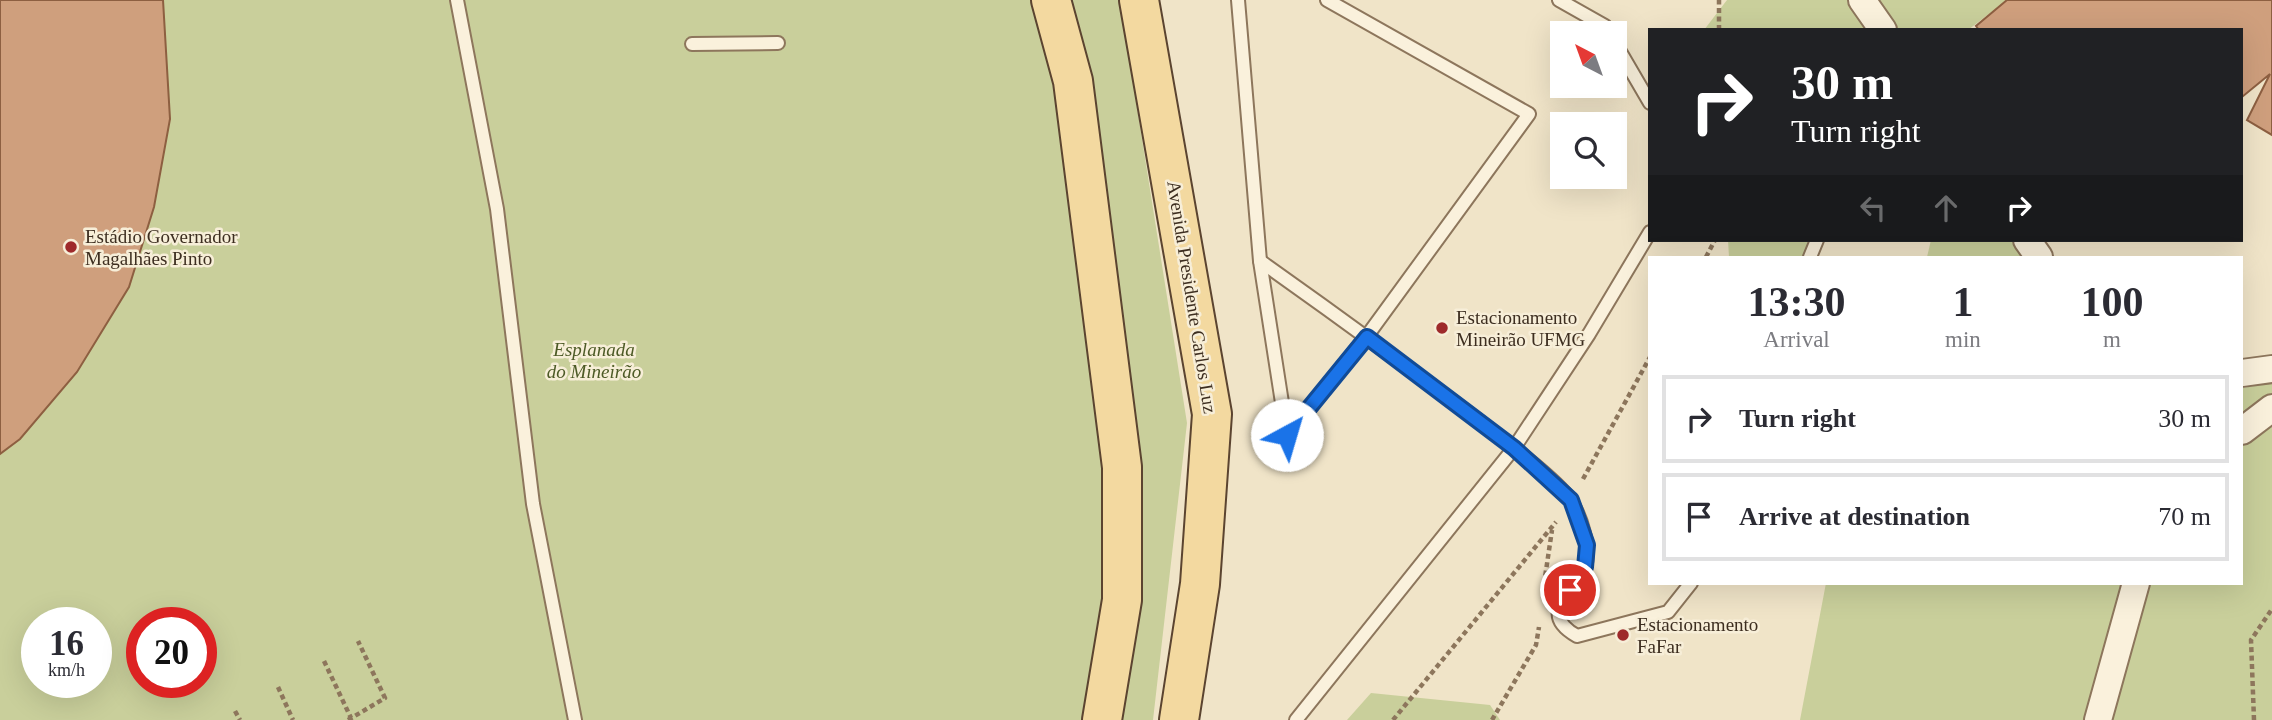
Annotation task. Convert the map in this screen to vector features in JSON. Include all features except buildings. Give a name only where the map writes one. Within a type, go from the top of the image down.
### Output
[{"type":"main road","points":[[1051,0],[1073,81],[1122,467],[1122,600],[1102,720]]},
{"type":"main road","name":"Avenida Presidente Carlos Luz","points":[[1139,0],[1212,414],[1200,584],[1179,720]]},
{"type":"street","points":[[1862,0],[1882,28]]},
{"type":"street","points":[[2243,373],[2272,369]]},
{"type":"street","points":[[2243,430],[2272,408]]},
{"type":"street","points":[[2098,720],[2135,585]]},
{"type":"lane","points":[[457,0],[497,209],[533,504],[575,720]]},
{"type":"lane","points":[[1238,0],[1260,261],[1287,435],[1367,337],[1530,114],[1327,0]]},
{"type":"lane","points":[[1559,0],[1596,21]]},
{"type":"lane","points":[[692,44],[778,43]]},
{"type":"lane","points":[[1628,65],[1648,100]]},
{"type":"lane","points":[[1296,720],[1514,448],[1589,334],[1648,235]]},
{"type":"lane","points":[[1260,261],[1367,337],[1514,448],[1571,500],[1587,545],[1585,567],[1559,607],[1560,619],[1567,630],[1577,636],[1668,612],[1689,585]]},
{"type":"path","points":[[1719,0],[1719,28]]},
{"type":"path","points":[[1393,720],[1552,529],[1571,500],[1648,361]]},
{"type":"path","points":[[1543,593],[1552,529]]},
{"type":"path","points":[[2254,720],[2251,640],[2272,609]]},
{"type":"path","points":[[1492,720],[1536,645],[1540,619]]},
{"type":"path","points":[[324,661],[349,719],[385,698],[358,641]]},
{"type":"path","points":[[278,687],[293,720]]},
{"type":"path","points":[[235,711],[240,720]]},
{"type":"green space","name":"Esplanada do Mineirão","points":[[0,0],[1120,0],[1187,423],[1153,720],[0,720]]},
{"type":"green space","points":[[1727,0],[2007,0],[1971,28],[1706,28]]},
{"type":"green space","points":[[1728,242],[1816,242],[1810,256],[1729,256]]},
{"type":"green space","points":[[1931,242],[2028,242],[2038,256],[1927,256]]},
{"type":"green space","points":[[2272,383],[2272,393],[2243,413],[2243,388]]},
{"type":"green space","points":[[2272,408],[2272,720],[1800,720],[1826,585],[2243,585],[2243,430]]},
{"type":"green space","points":[[1371,693],[1490,705],[1500,720],[1347,720]]},
{"type":"place","name":"Estádio Governador Magalhães Pinto","points":[[71,247]]},
{"type":"place","name":"Estacionamento Mineirão UFMG","points":[[1442,328]]},
{"type":"place","name":"Estacionamento FaFar","points":[[1623,635]]},
{"type":"route","points":[[1287,435],[1367,337],[1514,448],[1571,500],[1587,545],[1585,567],[1570,590]]}]
